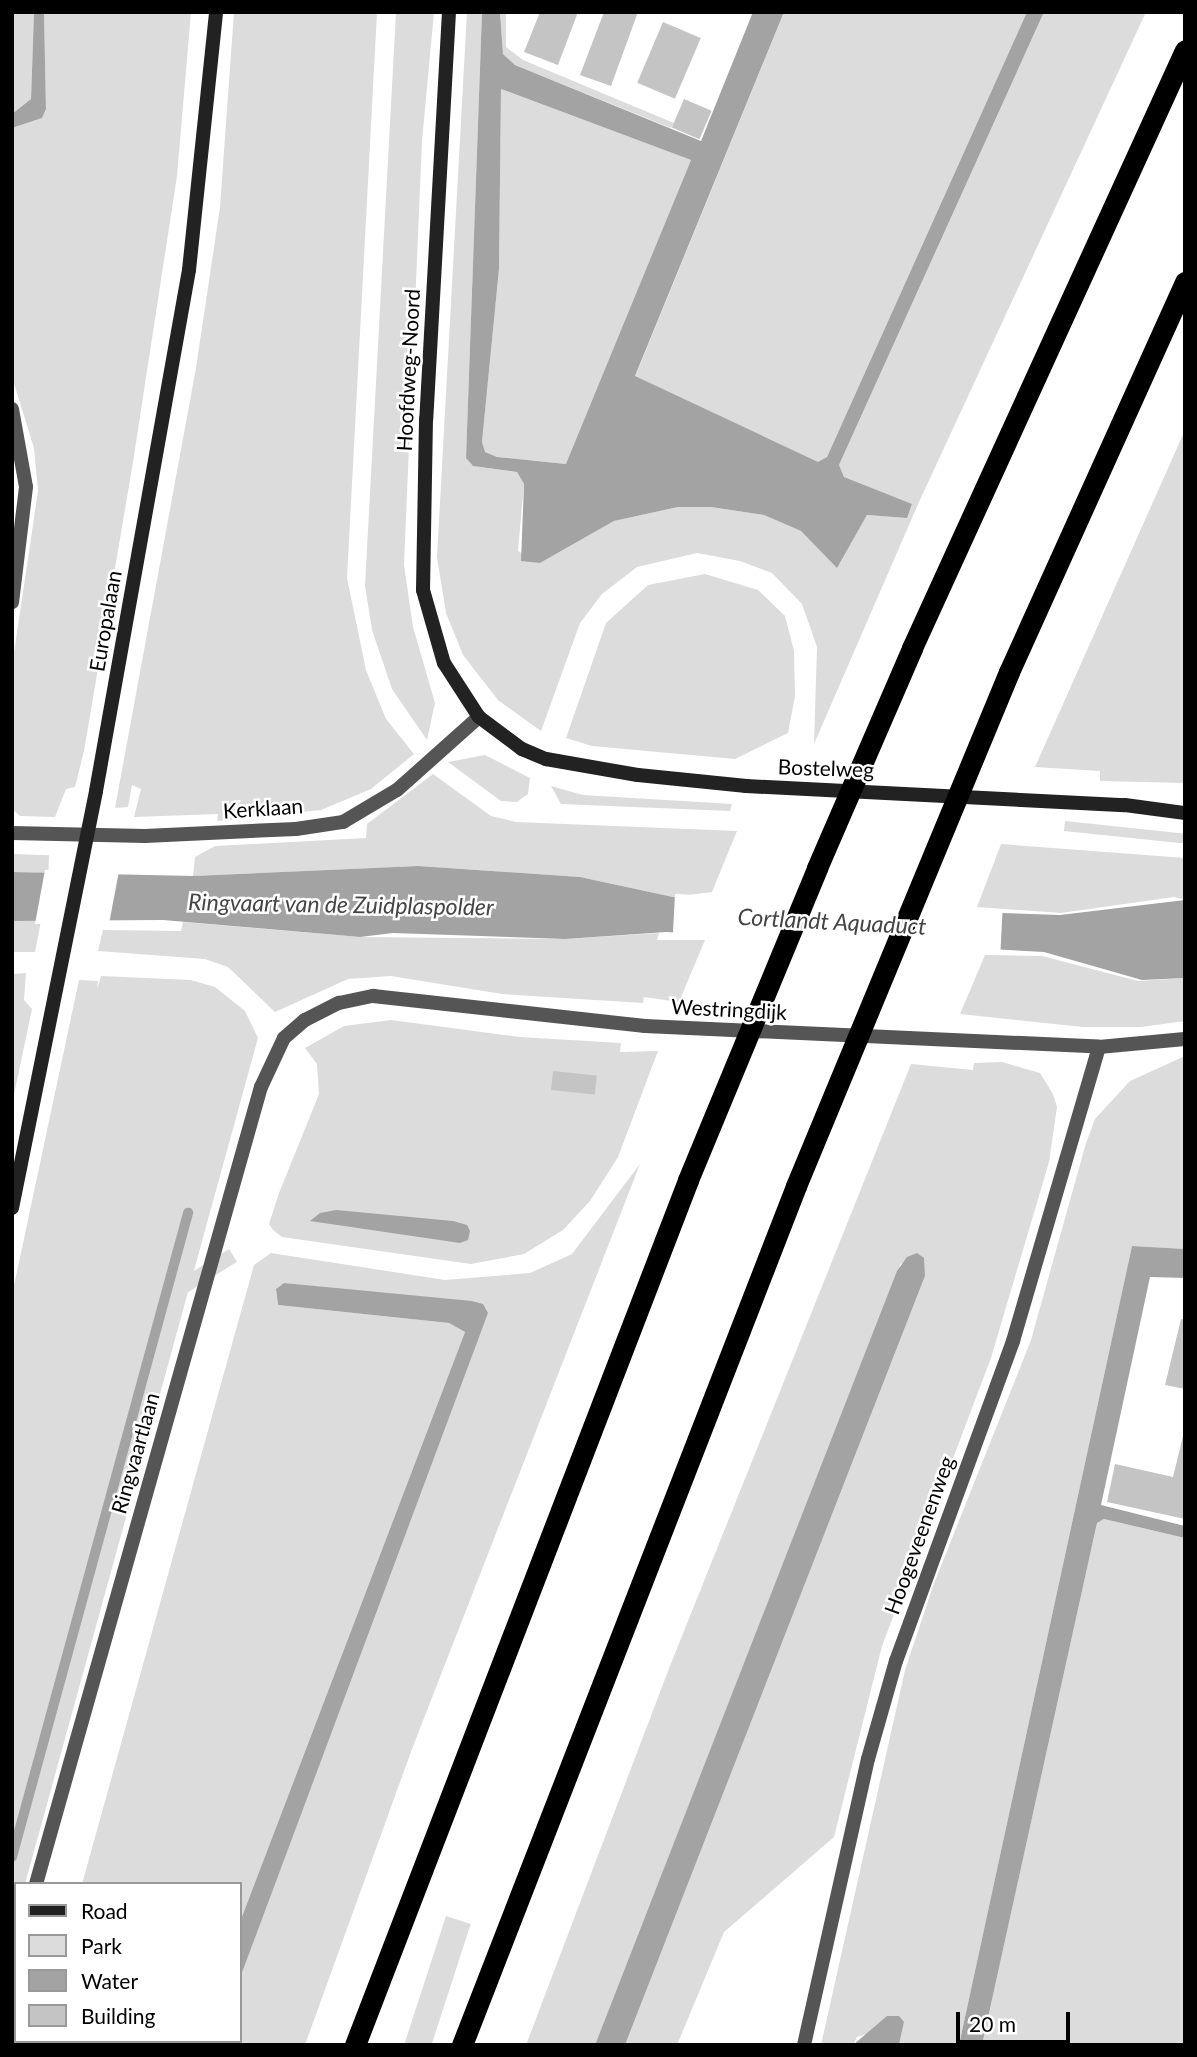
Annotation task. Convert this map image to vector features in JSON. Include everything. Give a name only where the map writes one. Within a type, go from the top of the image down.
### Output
[{"type":"highway","points":[[355,2045],[688,1180],[812,880],[912,648],[1185,50]]},
{"type":"highway","points":[[461,2045],[796,1186],[1009,672],[1185,282]]},
{"type":"street","name":"Europalaan","points":[[12,1208],[96,791],[189,270],[214,12]]},
{"type":"street","name":"Hoofdweg-Noord","points":[[449,12],[426,419],[423,590],[444,663],[479,717]]},
{"type":"street","points":[[12,409],[26,487],[12,602]]},
{"type":"street","name":"Bostelweg","points":[[479,717],[522,749],[546,759],[638,775],[746,786],[1071,802],[1185,813]]},
{"type":"street","name":"Kerklaan","points":[[12,833],[145,836],[296,829],[343,822],[397,790],[479,717]]},
{"type":"street","name":"Westringdijk","points":[[284,1038],[304,1020],[339,1003],[373,996],[645,1026],[1099,1047],[1185,1040]]},
{"type":"street","name":"Ringvaartlaan","points":[[37,1882],[257,1099],[284,1038]]},
{"type":"street","name":"Hoogeveenenweg","points":[[804,2045],[868,1759],[896,1661],[1013,1341],[1099,1047]]},
{"type":"green space","points":[[12,12],[34,12],[31,99],[12,114]]},
{"type":"green space","points":[[44,12],[191,12],[177,176],[133,462],[84,751],[75,787],[66,789],[55,817],[20,816],[12,809],[12,666],[38,491],[34,448],[12,377],[12,128],[42,118],[46,109]]},
{"type":"green space","points":[[234,12],[377,12],[347,578],[366,670],[386,719],[414,754],[371,789],[321,810],[217,821],[218,814],[134,817],[141,789],[132,785],[128,807],[115,808],[196,368],[220,207]]},
{"type":"green space","points":[[396,12],[434,12],[422,141],[404,565],[413,627],[435,703],[427,740],[392,689],[372,630],[365,586]]},
{"type":"green space","points":[[467,12],[482,12],[466,458],[473,466],[517,472],[524,484],[518,551],[540,563],[614,521],[678,507],[711,507],[764,515],[801,531],[837,567],[867,515],[906,518],[912,505],[844,477],[839,465],[1044,12],[1146,12],[919,502],[814,744],[817,647],[802,604],[772,573],[740,561],[697,553],[637,567],[602,594],[580,623],[541,731],[498,700],[463,655],[446,613],[437,557]]},
{"type":"green space","points":[[500,12],[506,12],[506,47],[523,60],[674,123],[671,128],[515,65],[503,54]]},
{"type":"green space","points":[[784,12],[1027,12],[827,457],[818,463],[635,377]]},
{"type":"green space","points":[[501,89],[691,160],[567,464],[497,457],[484,452],[482,442],[499,269]]},
{"type":"green space","points":[[1185,430],[1185,783],[1100,781],[1100,771],[1035,767]]},
{"type":"green space","points":[[705,574],[758,590],[785,616],[794,651],[795,696],[788,733],[735,759],[592,746],[566,738],[606,623],[648,585]]},
{"type":"green space","points":[[485,755],[530,778],[528,794],[517,802],[501,801],[448,762]]},
{"type":"green space","points":[[433,774],[491,816],[516,822],[737,831],[712,892],[673,897],[580,877],[418,866],[193,876],[195,857],[215,846],[366,838],[367,824]]},
{"type":"green space","points":[[551,786],[583,795],[732,804],[730,811],[561,804]]},
{"type":"green space","points":[[1065,821],[1185,834],[1184,844],[1064,831]]},
{"type":"green space","points":[[1001,844],[1185,858],[1185,900],[1174,897],[1061,913],[977,907]]},
{"type":"green space","points":[[12,854],[49,855],[48,873],[12,872]]},
{"type":"green space","points":[[12,921],[41,921],[35,952],[12,952]]},
{"type":"green space","points":[[183,922],[360,937],[565,939],[659,933],[657,940],[705,940],[679,1002],[644,997],[643,1003],[502,994],[391,976],[348,979],[275,1012],[228,967],[205,959],[98,951],[103,930],[181,931]]},
{"type":"green space","points":[[985,955],[1042,956],[1138,981],[1185,978],[1185,1021],[1141,1027],[1083,1027],[960,1014]]},
{"type":"green space","points":[[26,973],[24,1000],[32,1009],[12,1104],[12,974]]},
{"type":"green space","points":[[101,976],[191,980],[215,987],[245,1011],[258,1038],[26,1882],[14,1882],[12,1930],[12,1295],[79,980],[98,981],[97,989]]},
{"type":"green space","points":[[391,1020],[520,1037],[621,1043],[620,1052],[658,1051],[618,1157],[590,1201],[563,1230],[524,1254],[471,1264],[282,1237],[273,1230],[269,1224],[279,1193],[319,1094],[317,1064],[305,1048],[344,1026]]},
{"type":"green space","points":[[1185,1056],[1185,1249],[1132,1246],[959,2045],[899,2045],[904,2022],[857,2037],[853,2045],[821,2045],[905,1670],[933,1586],[1031,1340],[1086,1143],[1095,1119],[1130,1081]]},
{"type":"green space","points":[[1002,1062],[1040,1073],[1053,1094],[1057,1107],[1049,1162],[991,1358],[882,1646],[834,1837],[724,1932],[677,2045],[625,2045],[925,1276],[901,1263],[595,2045],[526,2045],[668,1671],[911,1064],[973,1070],[974,1063]]},
{"type":"green space","points":[[640,1164],[412,1749],[305,2045],[216,2045],[242,2043],[242,1972],[483,1304],[284,1283],[276,1289],[278,1305],[449,1323],[465,1332],[242,1917],[242,1882],[83,1882],[254,1265],[271,1253],[445,1280],[530,1273],[572,1254]]},
{"type":"green space","points":[[229,1249],[237,1262],[12,1402],[12,1385]]},
{"type":"green space","points":[[1104,1519],[1185,1538],[1185,2045],[982,2045],[1097,1523]]},
{"type":"green space","points":[[446,1916],[471,1924],[431,2045],[404,2045]]},
{"type":"green space","points":[[45,2043],[122,2043],[45,2045]]},
{"type":"water","points":[[34,12],[44,12],[46,109],[42,118],[12,128],[12,114],[31,99]]},
{"type":"water","points":[[482,12],[500,12],[503,54],[515,65],[701,141],[753,12],[784,12],[635,376],[818,462],[827,457],[1027,12],[1044,12],[839,465],[844,477],[912,504],[907,518],[867,515],[837,568],[801,531],[764,515],[711,507],[678,507],[614,521],[540,563],[521,561],[524,484],[517,472],[473,466],[466,458]],"holes":[[[501,89],[691,160],[566,464],[497,457],[485,452],[482,442],[499,269]]]},
{"type":"water","points":[[418,866],[580,877],[673,897],[1002,913],[1060,915],[1185,900],[1185,978],[1142,980],[1044,952],[666,932],[565,939],[393,933],[360,937],[163,920],[12,921],[12,872],[193,876]]},
{"type":"water","points":[[336,1210],[453,1221],[467,1225],[470,1231],[468,1240],[460,1243],[310,1221],[320,1213]]},
{"type":"water","points":[[1132,1246],[1185,1249],[1185,1278],[1150,1277],[1101,1505],[1185,1526],[1185,1538],[1104,1519],[1097,1523],[982,2045],[959,2045]]},
{"type":"water","points":[[917,1253],[924,1258],[925,1276],[625,2045],[595,2045],[897,1271],[907,1257]]},
{"type":"water","points":[[284,1283],[472,1301],[483,1304],[488,1313],[242,1973],[242,1917],[465,1332],[449,1323],[278,1305],[276,1289]]},
{"type":"water","points":[[887,2016],[899,2016],[904,2022],[899,2045],[853,2045]]},
{"type":"pier","points":[[45,870],[119,871],[109,924],[35,924]]},
{"type":"pier","points":[[675,894],[1003,911],[1000,954],[673,937]]},
{"type":"building","points":[[540,12],[578,12],[558,65],[524,52]]},
{"type":"building","points":[[604,12],[638,12],[611,86],[580,75]]},
{"type":"building","points":[[663,22],[701,38],[675,99],[637,83]]},
{"type":"building","points":[[684,99],[712,111],[700,139],[672,128]]},
{"type":"building","points":[[553,1071],[597,1076],[595,1094],[551,1090]]},
{"type":"building","points":[[1181,1319],[1185,1320],[1185,1389],[1165,1385]]},
{"type":"building","points":[[1185,1428],[1185,1519],[1107,1502],[1115,1464],[1173,1477]]},
{"type":"waterway","points":[[12,1857],[188,1213]]},
{"type":"water label","name":"Ringvaart van de Zuidplaspolder","points":[[341,904]]},
{"type":"water label","name":"Cortlandt Aquaduct","points":[[832,921]]}]
